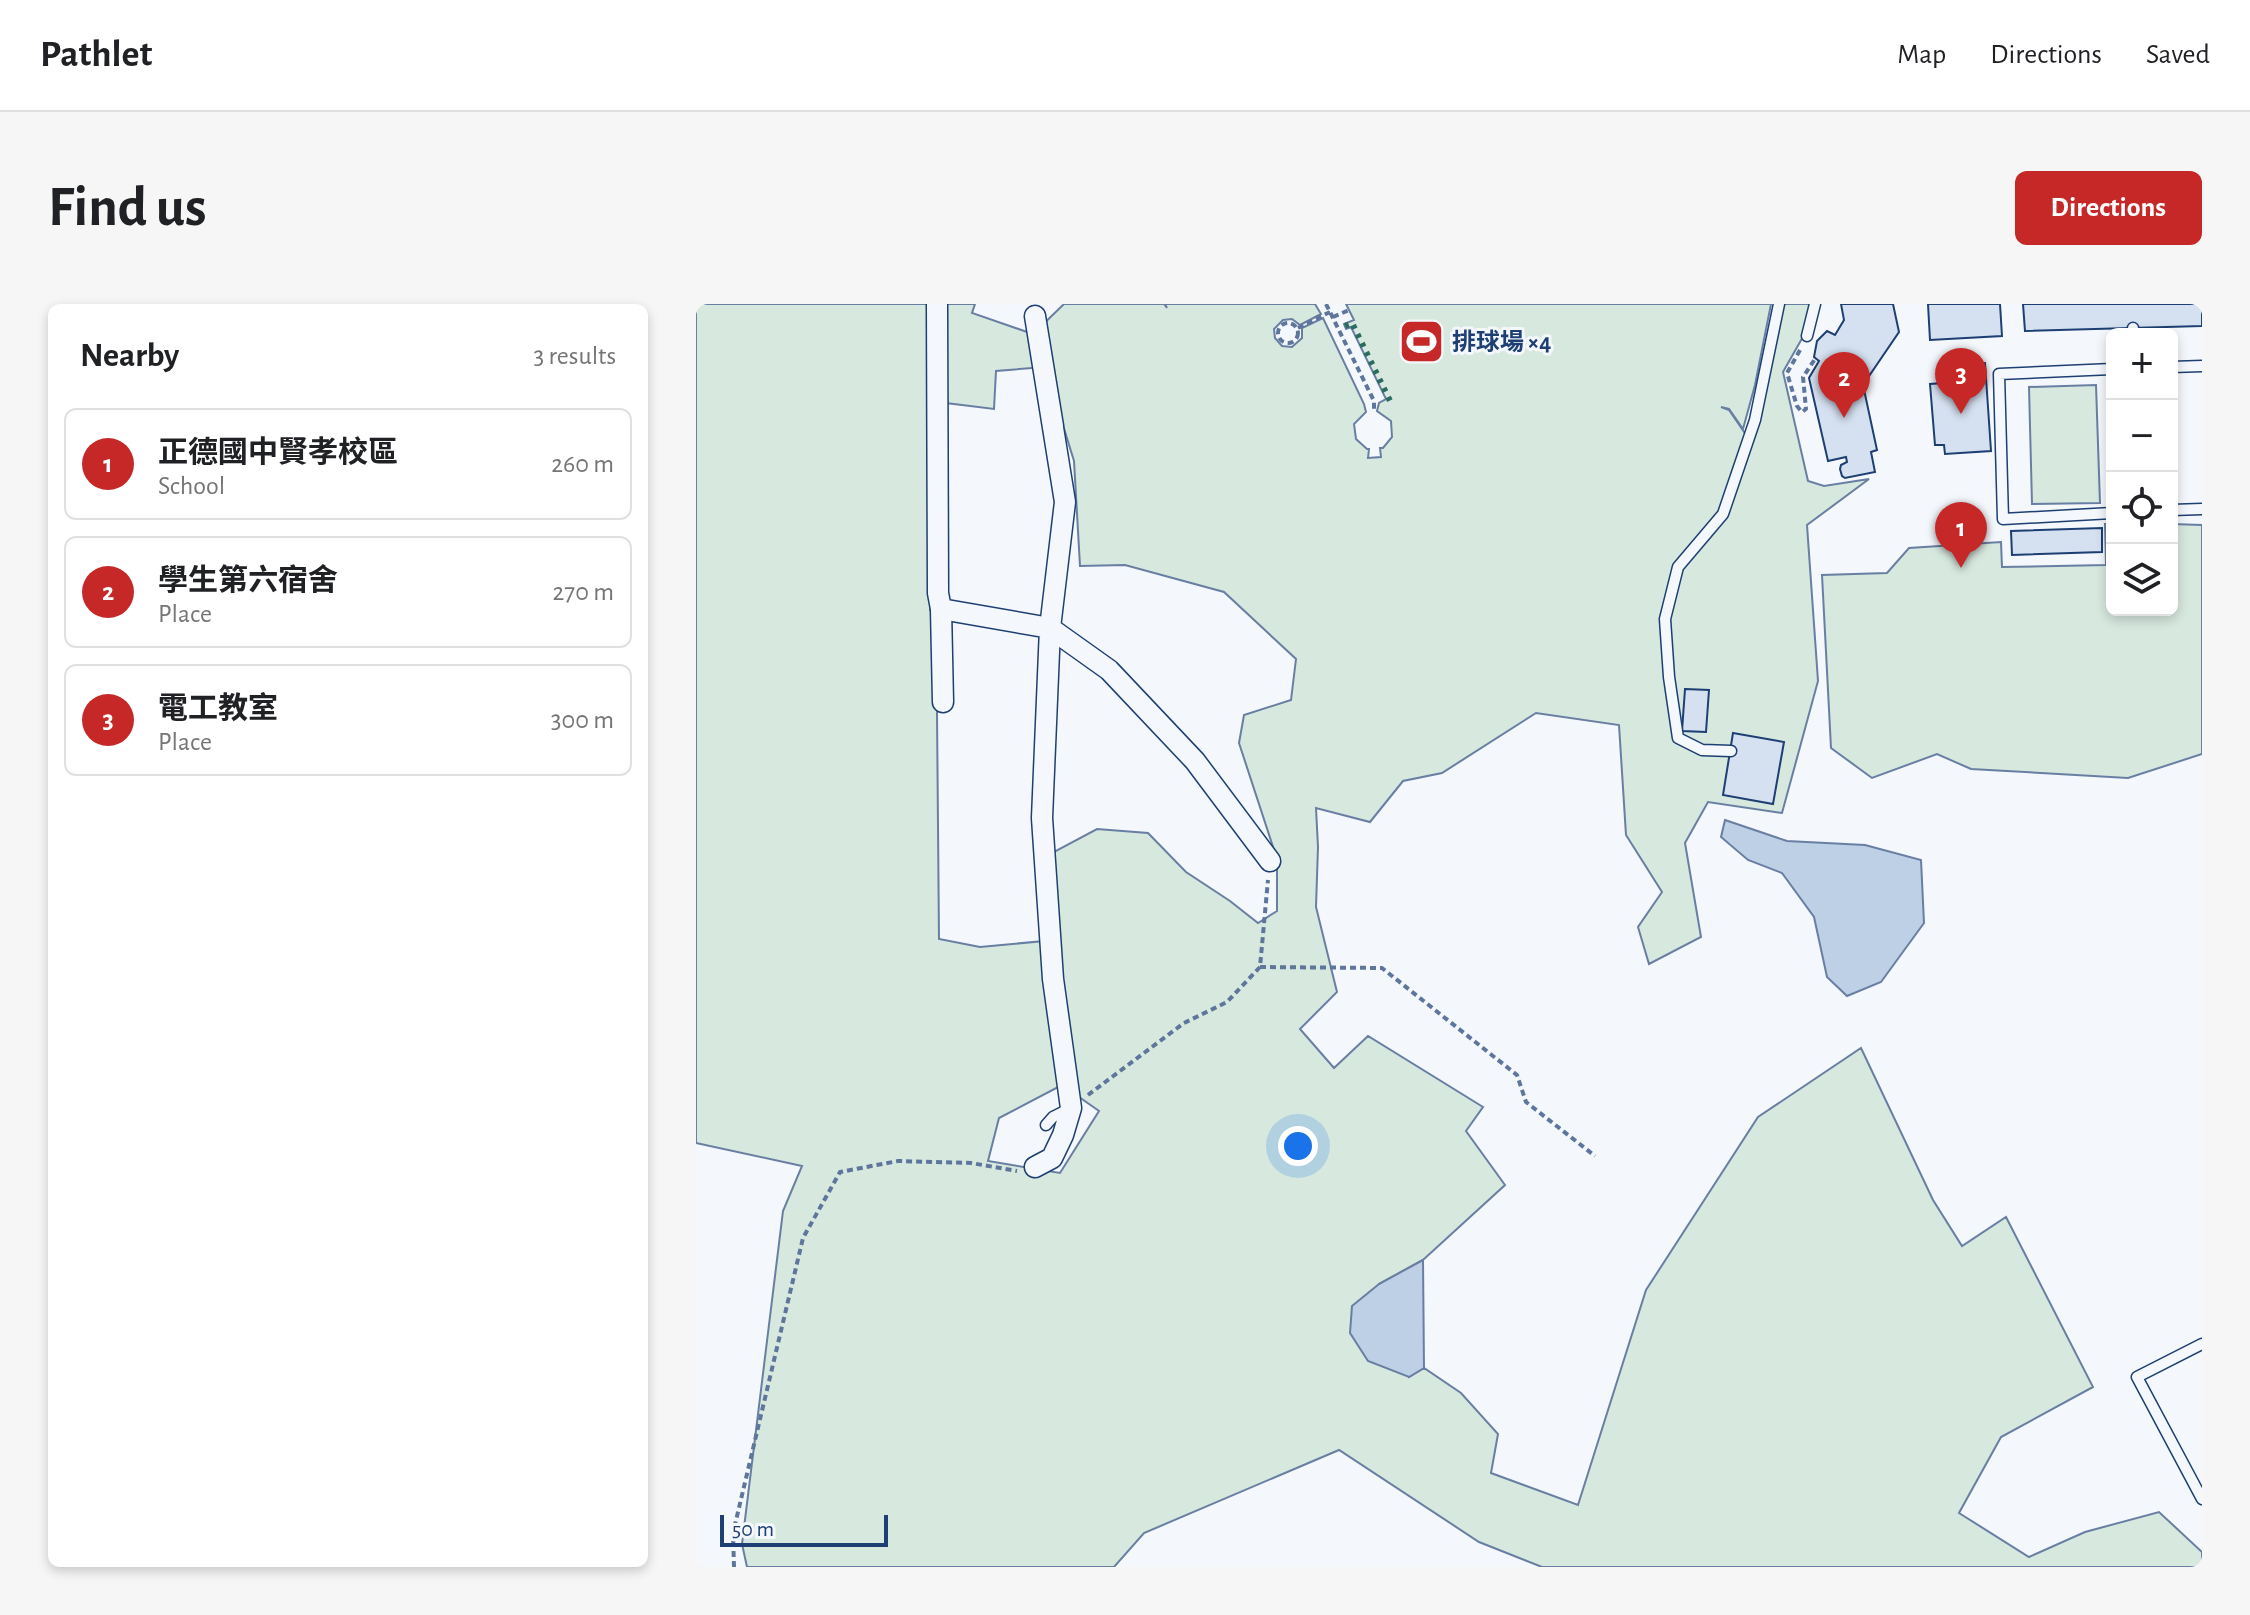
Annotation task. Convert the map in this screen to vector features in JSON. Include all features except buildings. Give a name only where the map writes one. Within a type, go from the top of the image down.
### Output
[{"type":"street","points":[[937,304],[938,593],[943,702]]},
{"type":"street","points":[[1040,310],[1053,426]]},
{"type":"street","points":[[1035,1167],[1052,1158],[1071,1108],[1053,979],[1042,818],[1050,628],[1065,502],[1040,310]]},
{"type":"street","points":[[941,609],[1050,628],[1109,670],[1195,761],[1270,861]]},
{"type":"lane","points":[[1731,751],[1702,750],[1678,738],[1665,619],[1678,567],[1723,514],[1755,420],[1779,304]]},
{"type":"lane","points":[[1807,336],[1815,304]]},
{"type":"lane","points":[[2178,367],[2202,366]]},
{"type":"lane","points":[[2106,369],[1999,374],[2003,519],[2106,513]]},
{"type":"lane","points":[[2178,510],[2202,509]]},
{"type":"lane","points":[[1046,1125],[1053,1117],[1071,1108]]},
{"type":"lane","points":[[2202,1344],[2137,1377],[2202,1499]]},
{"type":"path","points":[[1326,304],[1374,401],[1374,411]]},
{"type":"path","points":[[1298,328],[1349,310]]},
{"type":"path","points":[[1284,323],[1298,328],[1299,336],[1292,343],[1280,339],[1278,332],[1284,323]]},
{"type":"path","points":[[1807,336],[1787,373],[1802,412],[1807,404],[1803,377],[1815,359]]},
{"type":"path","points":[[1071,1108],[1184,1023],[1227,1002],[1260,967],[1270,861]]},
{"type":"path","points":[[1260,967],[1382,968],[1517,1075],[1526,1102],[1595,1156]]},
{"type":"path","points":[[734,1567],[733,1533],[803,1238],[840,1172],[898,1161],[971,1163],[1016,1171],[1035,1167]]},
{"type":"shaded area","points":[[696,304],[975,304],[972,313],[1033,334],[1064,304],[1164,304],[1167,308],[1165,304],[1315,304],[1321,314],[1300,325],[1292,319],[1283,320],[1274,329],[1275,338],[1282,346],[1292,347],[1302,338],[1302,328],[1323,318],[1364,404],[1366,412],[1354,424],[1356,439],[1369,449],[1368,458],[1381,457],[1380,448],[1392,437],[1391,421],[1377,411],[1379,403],[1386,399],[1351,327],[1346,329],[1344,324],[1354,320],[1346,304],[1771,304],[1743,429],[1729,409],[1721,407],[1729,410],[1751,442],[1783,304],[1811,304],[1804,335],[1783,372],[1808,481],[1824,486],[1869,479],[1807,525],[1818,681],[1782,813],[1708,802],[1685,843],[1701,937],[1649,964],[1638,927],[1662,892],[1626,835],[1619,725],[1536,713],[1442,773],[1403,781],[1370,822],[1316,808],[1316,907],[1337,992],[1300,1029],[1334,1068],[1368,1036],[1483,1107],[1466,1131],[1505,1185],[1423,1260],[1379,1284],[1409,1377],[1424,1368],[1461,1393],[1498,1434],[1491,1473],[1578,1505],[1646,1290],[1758,1117],[1861,1048],[1933,1200],[1962,1246],[2006,1217],[2093,1387],[2001,1437],[1959,1513],[2029,1557],[2085,1532],[2159,1512],[2202,1552],[2202,1567],[1542,1567],[1479,1542],[1339,1450],[1144,1533],[1114,1567],[747,1567],[742,1544],[783,1211],[802,1166],[696,1143]],"holes":[[[1045,367],[1074,461],[1080,566],[1125,565],[1224,592],[1296,659],[1291,700],[1244,715],[1239,743],[1277,859],[1277,911],[1258,923],[1186,872],[1148,833],[1097,829],[1050,854],[1044,941],[980,947],[939,939],[937,402],[994,409],[996,371]],[[1062,1085],[1099,1111],[1060,1173],[988,1161],[999,1118]]]},
{"type":"shaded area","points":[[2096,385],[2100,503],[2032,504],[2029,387]]},
{"type":"shaded area","points":[[2178,524],[2202,525],[2202,754],[2128,778],[1971,769],[1937,754],[1872,778],[1831,748],[1822,575],[1887,573],[1909,548],[2001,542],[2002,567],[2106,565],[2106,616],[2178,616]]},
{"type":"water","points":[[1725,820],[1787,841],[1865,845],[1921,860],[1924,923],[1881,982],[1847,996],[1827,977],[1814,917],[1782,873],[1748,860],[1721,837]]},
{"type":"water","points":[[1423,1260],[1424,1368],[1409,1377],[1368,1361],[1350,1333],[1352,1306],[1379,1284]]},
{"type":"hedge","points":[[1345,326],[1352,323],[1392,405]]},
{"type":"place","name":"排球場 ×4","points":[[1421,342]]},
{"type":"place","name":"電工教室","points":[[1961,414]]},
{"type":"place","name":"學生第六宿舍","points":[[1844,418]]},
{"type":"place","name":"正德國中賢孝校區","points":[[1961,568]]}]
